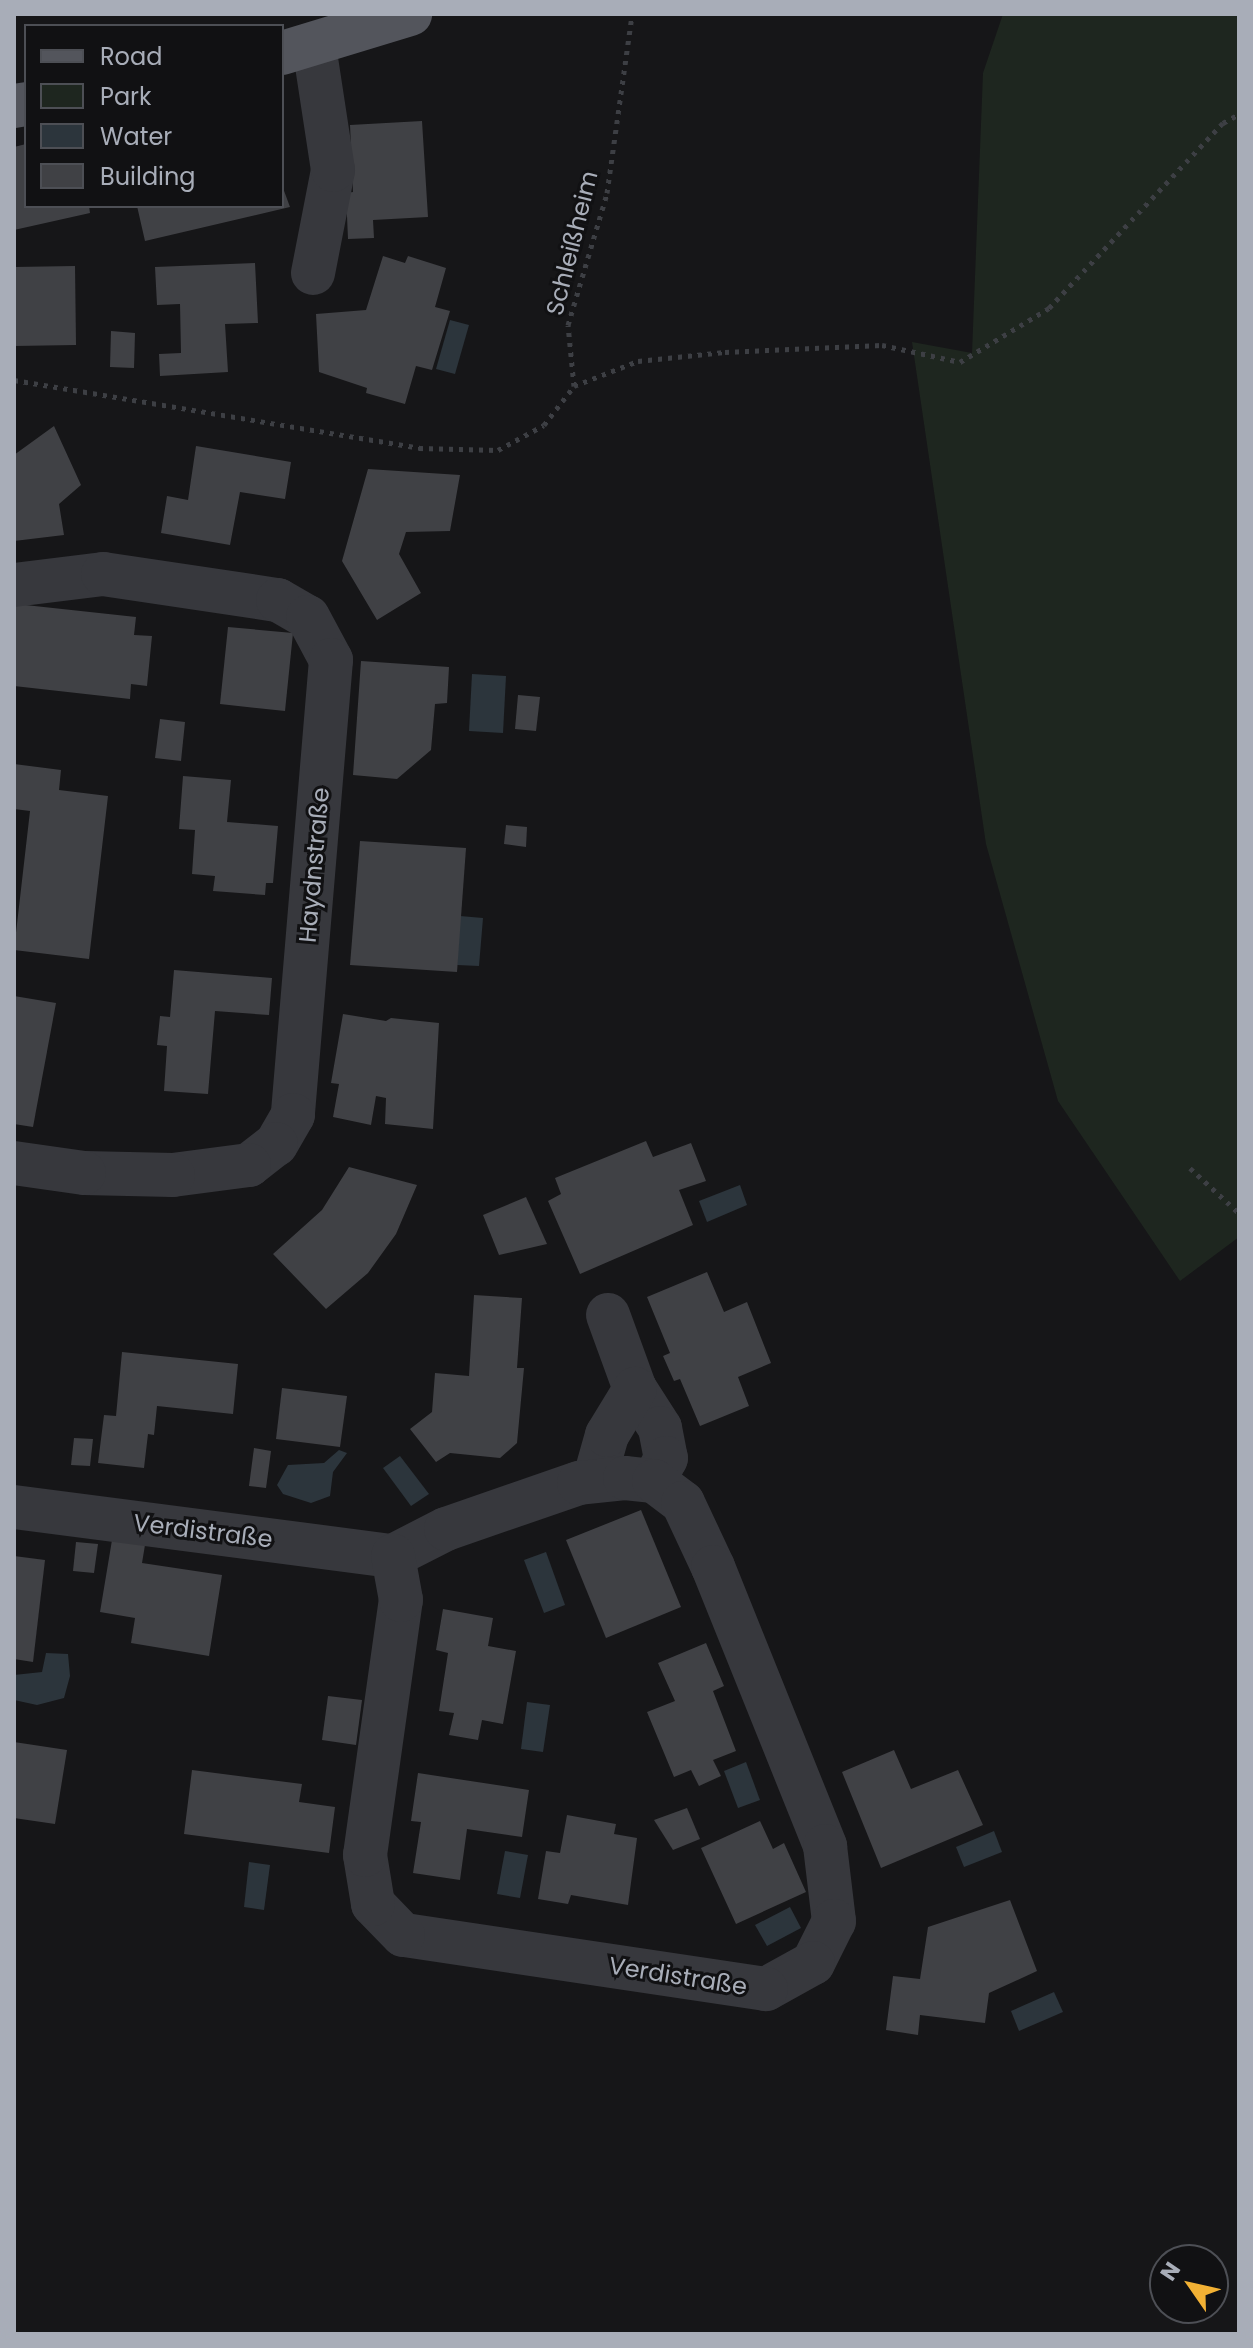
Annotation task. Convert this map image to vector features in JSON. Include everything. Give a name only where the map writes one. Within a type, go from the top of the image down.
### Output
[{"type":"main road","points":[[298,50],[410,14]]},
{"type":"street","points":[[298,50],[333,170],[313,273]]},
{"type":"street","name":"Haydnstraße","points":[[14,585],[103,574],[278,600],[308,617],[331,660],[293,1115],[276,1144],[249,1165],[173,1175],[84,1173],[14,1163]]},
{"type":"street","points":[[393,1556],[446,1529],[594,1481],[625,1478],[654,1481],[666,1458],[660,1428],[635,1389],[608,1315]]},
{"type":"street","points":[[594,1481],[607,1435],[635,1389]]},
{"type":"street","name":"Verdistraße","points":[[14,1507],[393,1556],[401,1600],[365,1855],[373,1904],[403,1935],[766,1989],[813,1963],[834,1921],[825,1846],[713,1567],[683,1503],[654,1481]]},
{"type":"path","name":"Schleißheim","points":[[574,386],[568,325],[607,193],[632,14]]},
{"type":"path","points":[[14,380],[419,448],[498,450],[544,425],[574,386],[638,361],[725,352],[882,345],[960,362],[1049,308],[1223,123],[1239,114]]},
{"type":"path","points":[[1190,1168],[1239,1213]]},
{"type":"green space","points":[[1003,14],[1239,14],[1239,1237],[1180,1281],[1058,1101],[986,844],[912,342],[972,353],[983,73]]},
{"type":"water","points":[[450,320],[469,325],[455,374],[436,369]]},
{"type":"water","points":[[472,674],[506,676],[503,733],[469,731]]},
{"type":"water","points":[[460,916],[483,918],[479,966],[457,965]]},
{"type":"water","points":[[740,1185],[747,1205],[707,1222],[699,1201]]},
{"type":"water","points":[[339,1450],[347,1453],[333,1472],[330,1496],[311,1503],[283,1494],[277,1485],[288,1465],[324,1463]]},
{"type":"water","points":[[400,1456],[429,1494],[411,1506],[383,1468]]},
{"type":"water","points":[[546,1552],[565,1605],[544,1613],[524,1560]]},
{"type":"water","points":[[46,1653],[68,1654],[70,1676],[64,1698],[37,1705],[14,1700],[14,1675],[42,1672]]},
{"type":"water","points":[[527,1702],[550,1705],[543,1752],[521,1749]]},
{"type":"water","points":[[746,1762],[760,1800],[738,1808],[724,1771]]},
{"type":"water","points":[[994,1831],[1002,1852],[964,1867],[956,1847]]},
{"type":"water","points":[[505,1851],[528,1855],[520,1898],[497,1894]]},
{"type":"water","points":[[249,1862],[270,1865],[264,1910],[244,1907]]},
{"type":"water","points":[[790,1907],[801,1928],[767,1946],[755,1925]]},
{"type":"water","points":[[1054,1992],[1063,2012],[1019,2031],[1011,2011]]},
{"type":"building","points":[[422,121],[428,217],[373,220],[374,238],[348,239],[346,193],[353,192],[350,125]]},
{"type":"building","points":[[24,144],[24,208],[89,208],[90,213],[14,230],[14,147]]},
{"type":"building","points":[[284,191],[290,207],[145,241],[137,208],[284,208]]},
{"type":"building","points":[[383,256],[405,263],[408,256],[446,268],[435,307],[450,311],[432,370],[416,366],[405,404],[366,393],[367,388],[319,372],[316,314],[366,310]]},
{"type":"building","points":[[255,263],[258,323],[225,324],[228,372],[160,376],[159,354],[181,353],[180,304],[157,305],[155,267]]},
{"type":"building","points":[[75,266],[76,345],[14,346],[14,267]]},
{"type":"building","points":[[111,331],[135,333],[134,368],[110,367]]},
{"type":"building","points":[[54,426],[81,485],[59,504],[64,535],[14,541],[14,455]]},
{"type":"building","points":[[196,446],[291,462],[285,499],[240,492],[230,545],[161,533],[167,496],[188,500]]},
{"type":"building","points":[[368,469],[460,475],[450,531],[406,532],[399,554],[421,593],[377,620],[342,561]]},
{"type":"building","points":[[16,604],[136,617],[134,635],[152,636],[147,686],[131,684],[130,699],[14,686]]},
{"type":"building","points":[[228,627],[293,633],[285,711],[220,704]]},
{"type":"building","points":[[361,661],[449,667],[447,703],[435,704],[431,750],[397,779],[353,775]]},
{"type":"building","points":[[518,695],[540,697],[536,731],[515,729]]},
{"type":"building","points":[[160,719],[185,722],[181,761],[155,758]]},
{"type":"building","points":[[14,764],[61,770],[59,790],[108,796],[89,959],[14,950],[30,811],[14,809]]},
{"type":"building","points":[[183,776],[231,780],[227,822],[278,826],[273,883],[266,883],[265,895],[213,891],[215,876],[192,874],[195,830],[179,829]]},
{"type":"building","points":[[506,825],[527,827],[526,847],[504,844]]},
{"type":"building","points":[[360,841],[466,848],[457,972],[350,965]]},
{"type":"building","points":[[174,970],[272,978],[269,1015],[215,1011],[208,1094],[164,1091],[167,1046],[157,1045],[160,1016],[170,1017]]},
{"type":"building","points":[[14,996],[56,1003],[33,1127],[14,1124]]},
{"type":"building","points":[[343,1014],[386,1021],[391,1018],[439,1023],[433,1129],[385,1124],[386,1098],[376,1096],[371,1125],[333,1117],[339,1084],[331,1083]]},
{"type":"building","points":[[646,1141],[653,1157],[691,1143],[706,1181],[679,1190],[693,1225],[580,1274],[548,1201],[561,1194],[555,1178]]},
{"type":"building","points":[[349,1167],[417,1185],[396,1234],[368,1273],[326,1309],[273,1254],[322,1210]]},
{"type":"building","points":[[526,1197],[547,1244],[499,1255],[483,1215]]},
{"type":"building","points":[[707,1272],[724,1312],[747,1302],[771,1363],[738,1377],[749,1406],[700,1426],[680,1379],[674,1381],[663,1356],[670,1353],[647,1297]]},
{"type":"building","points":[[474,1295],[522,1298],[517,1368],[524,1368],[517,1443],[500,1458],[450,1453],[436,1462],[410,1429],[432,1412],[435,1373],[469,1376]]},
{"type":"building","points":[[122,1352],[238,1364],[233,1414],[157,1406],[154,1435],[148,1434],[144,1468],[98,1463],[104,1415],[116,1416]]},
{"type":"building","points":[[282,1388],[347,1396],[340,1447],[276,1439]]},
{"type":"building","points":[[74,1438],[93,1439],[90,1466],[71,1465]]},
{"type":"building","points":[[254,1448],[271,1451],[266,1488],[249,1486]]},
{"type":"building","points":[[641,1510],[681,1607],[606,1638],[566,1540]]},
{"type":"building","points":[[112,1540],[145,1545],[142,1563],[222,1575],[209,1656],[131,1643],[135,1618],[100,1612]]},
{"type":"building","points":[[76,1542],[98,1544],[94,1573],[73,1571]]},
{"type":"building","points":[[14,1556],[45,1560],[33,1662],[14,1659]]},
{"type":"building","points":[[443,1609],[493,1618],[488,1646],[516,1651],[503,1724],[482,1720],[478,1740],[449,1735],[454,1713],[439,1711],[448,1653],[436,1650]]},
{"type":"building","points":[[706,1643],[724,1686],[713,1691],[736,1751],[713,1760],[721,1776],[699,1786],[691,1770],[674,1777],[647,1712],[675,1701],[658,1663]]},
{"type":"building","points":[[328,1696],[362,1700],[356,1745],[322,1740]]},
{"type":"building","points":[[14,1742],[67,1750],[55,1824],[14,1818]]},
{"type":"building","points":[[894,1750],[911,1789],[958,1770],[983,1825],[881,1868],[842,1772]]},
{"type":"building","points":[[192,1770],[302,1784],[299,1802],[335,1807],[329,1853],[184,1834]]},
{"type":"building","points":[[418,1773],[529,1790],[522,1837],[467,1829],[460,1880],[413,1873],[421,1822],[411,1821]]},
{"type":"building","points":[[687,1808],[700,1839],[673,1850],[654,1820]]},
{"type":"building","points":[[567,1815],[616,1824],[614,1834],[637,1838],[628,1905],[571,1895],[568,1904],[538,1899],[546,1851],[560,1853]]},
{"type":"building","points":[[760,1821],[773,1849],[784,1843],[806,1892],[736,1924],[701,1848]]},
{"type":"building","points":[[1010,1900],[1037,1971],[989,1993],[985,2023],[920,2015],[918,2035],[886,2030],[893,1976],[920,1979],[928,1927]]}]
